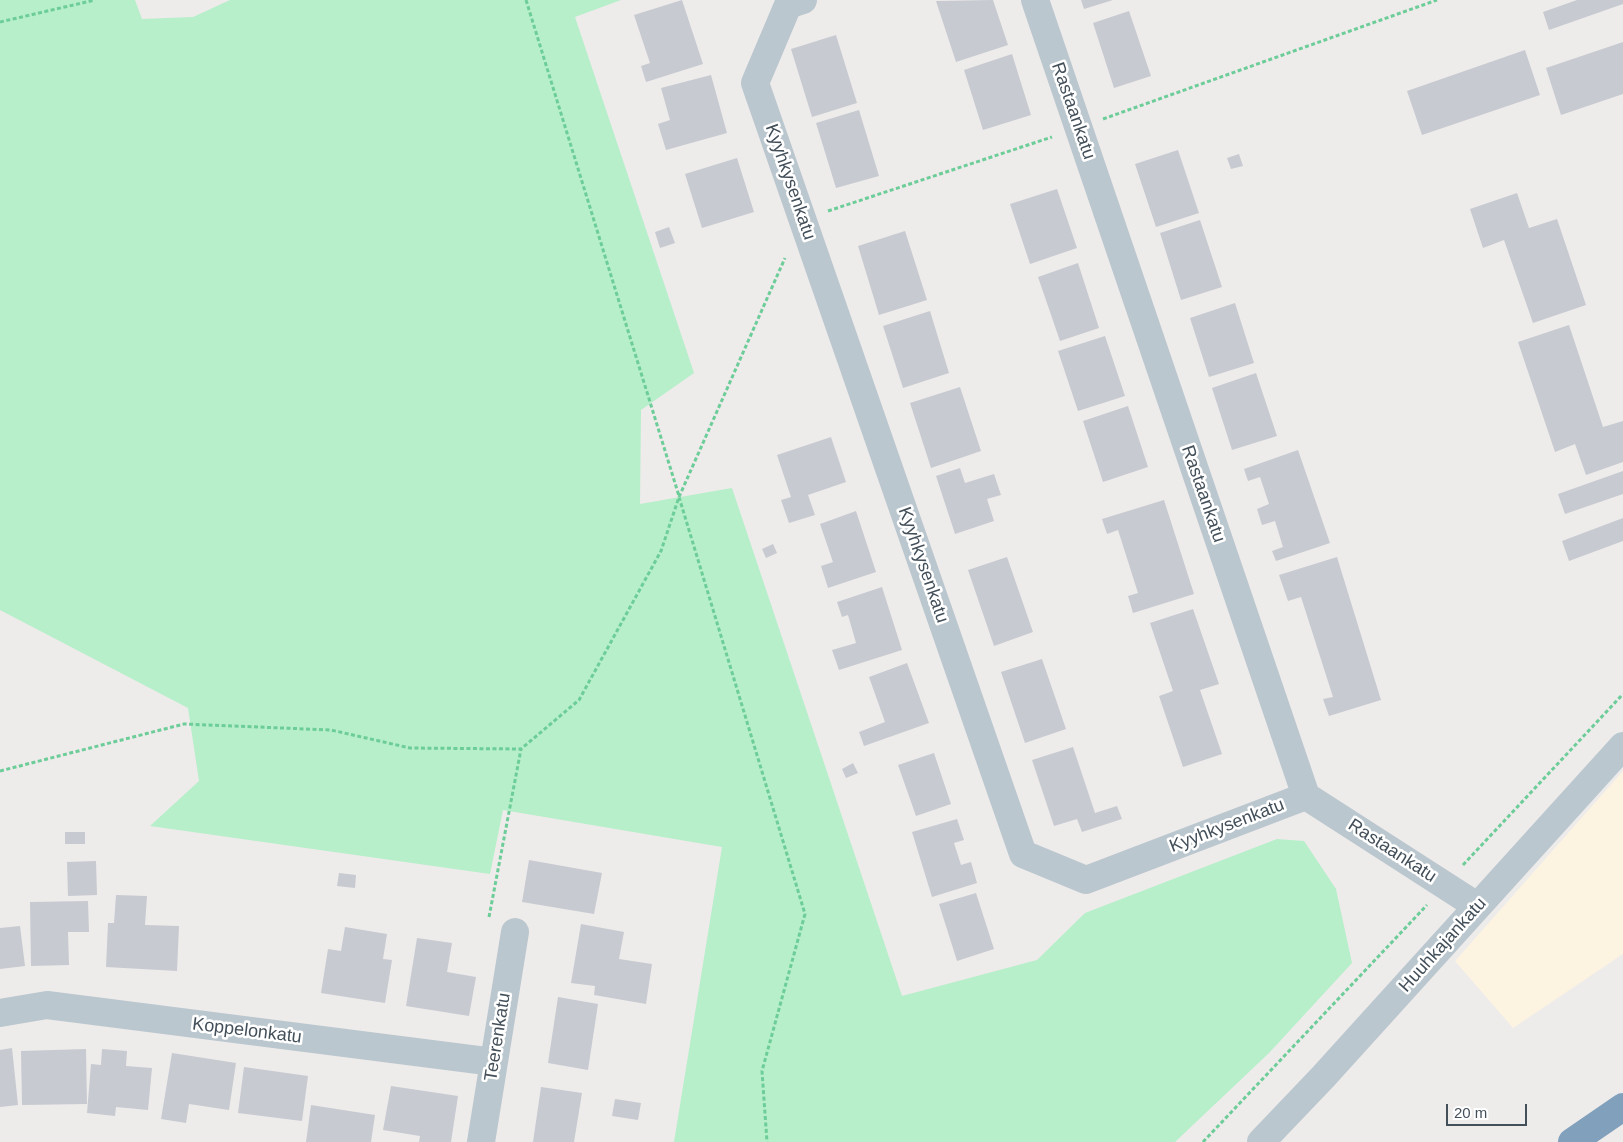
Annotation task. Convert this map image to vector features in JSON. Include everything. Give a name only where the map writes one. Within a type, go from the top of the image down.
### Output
[{"type":"highway","points":[[1572,1142],[1623,1107]]},
{"type":"street","name":"Kyyhkysenkatu","points":[[803,0],[788,5],[755,83],[1023,854],[1086,880],[1306,796]]},
{"type":"street","name":"Rastaankatu","points":[[1035,0],[1306,796],[1477,906]]},
{"type":"street","name":"Huuhkajankatu","points":[[1261,1142],[1323,1077],[1623,746]]},
{"type":"street","name":"Teerenkatu","points":[[481,1142],[515,932]]},
{"type":"street","name":"Koppelonkatu","points":[[0,1013],[47,1005],[494,1062]]},
{"type":"path","points":[[0,22],[95,0]]},
{"type":"path","points":[[526,0],[680,497],[805,914],[762,1071],[767,1142]]},
{"type":"path","points":[[489,917],[521,750],[579,700],[661,551],[680,497],[802,219],[1078,128],[1437,0]]},
{"type":"path","points":[[1203,1142],[1623,694]]},
{"type":"path","points":[[0,771],[184,724],[331,730],[410,748],[521,750]]},
{"type":"shaded area","points":[[1623,771],[1623,954],[1513,1028],[1455,961]]},
{"type":"green space","points":[[0,0],[135,0],[142,19],[193,17],[230,0],[621,0],[575,17],[694,373],[641,410],[640,504],[732,488],[902,996],[1037,960],[1085,913],[1277,839],[1304,841],[1336,889],[1352,963],[1269,1053],[1175,1142],[674,1142],[722,847],[503,810],[490,874],[150,826],[199,781],[188,708],[0,610]]},
{"type":"building","points":[[682,0],[703,64],[646,82],[641,66],[650,63],[634,15]]},
{"type":"building","points":[[993,0],[1008,45],[956,62],[936,1]]},
{"type":"building","points":[[1081,0],[1113,0],[1084,9]]},
{"type":"building","points":[[1577,0],[1623,0],[1623,4],[1549,30],[1543,12]]},
{"type":"building","points":[[1129,11],[1151,76],[1114,88],[1093,23]]},
{"type":"building","points":[[836,35],[857,103],[812,117],[791,49]]},
{"type":"building","points":[[1623,42],[1623,94],[1561,115],[1546,68]]},
{"type":"building","points":[[1525,50],[1540,95],[1422,135],[1407,91]]},
{"type":"building","points":[[1012,54],[1031,115],[983,130],[964,70]]},
{"type":"building","points":[[711,75],[727,133],[666,150],[658,124],[670,120],[661,88]]},
{"type":"building","points":[[859,110],[879,176],[836,188],[816,123]]},
{"type":"building","points":[[1178,150],[1199,213],[1156,227],[1135,164]]},
{"type":"building","points":[[1239,154],[1243,166],[1231,169],[1227,158]]},
{"type":"building","points":[[737,158],[754,212],[702,228],[685,174]]},
{"type":"building","points":[[1057,189],[1077,248],[1030,264],[1010,204]]},
{"type":"building","points":[[1517,193],[1529,228],[1557,219],[1586,305],[1533,323],[1504,240],[1483,248],[1470,209]]},
{"type":"building","points":[[1200,220],[1222,287],[1181,300],[1160,233]]},
{"type":"building","points":[[669,227],[675,243],[660,248],[655,232]]},
{"type":"building","points":[[905,231],[927,300],[879,315],[858,246]]},
{"type":"building","points":[[1078,263],[1099,328],[1060,341],[1038,277]]},
{"type":"building","points":[[1235,303],[1254,363],[1209,377],[1190,318]]},
{"type":"building","points":[[930,311],[949,373],[903,388],[883,326]]},
{"type":"building","points":[[1569,325],[1603,427],[1623,421],[1623,462],[1586,475],[1575,444],[1555,452],[1518,342]]},
{"type":"building","points":[[1105,336],[1125,396],[1078,411],[1058,351]]},
{"type":"building","points":[[1256,373],[1277,436],[1232,450],[1212,388]]},
{"type":"building","points":[[960,387],[981,451],[931,468],[910,403]]},
{"type":"building","points":[[1128,406],[1148,467],[1103,482],[1083,421]]},
{"type":"building","points":[[831,437],[846,482],[808,495],[815,515],[789,523],[781,500],[791,497],[777,455]]},
{"type":"building","points":[[1298,450],[1330,543],[1276,561],[1272,551],[1283,547],[1275,521],[1262,525],[1257,509],[1269,504],[1260,477],[1248,481],[1244,469]]},
{"type":"building","points":[[960,468],[965,483],[994,474],[1001,495],[987,499],[994,521],[955,534],[936,476]]},
{"type":"building","points":[[1623,471],[1623,494],[1565,514],[1558,494]]},
{"type":"building","points":[[1164,500],[1194,594],[1133,613],[1128,596],[1138,593],[1118,530],[1107,534],[1102,519]]},
{"type":"building","points":[[856,511],[876,572],[828,588],[821,566],[833,562],[820,524]]},
{"type":"building","points":[[1623,518],[1623,541],[1569,561],[1562,541]]},
{"type":"building","points":[[773,544],[777,553],[766,558],[762,549]]},
{"type":"building","points":[[1007,557],[1033,632],[994,646],[968,570]]},
{"type":"building","points":[[1337,557],[1381,700],[1329,716],[1323,699],[1333,697],[1301,597],[1288,601],[1279,575]]},
{"type":"building","points":[[882,587],[902,650],[839,670],[832,650],[856,643],[848,615],[842,617],[837,602]]},
{"type":"building","points":[[1193,609],[1219,684],[1200,690],[1222,754],[1183,767],[1159,696],[1173,691],[1150,623]]},
{"type":"building","points":[[1042,659],[1066,729],[1025,743],[1001,672]]},
{"type":"building","points":[[907,663],[929,723],[864,746],[859,732],[885,722],[869,677]]},
{"type":"building","points":[[1073,747],[1095,813],[1117,806],[1122,819],[1082,832],[1077,819],[1054,826],[1032,760]]},
{"type":"building","points":[[934,753],[951,804],[916,816],[898,765]]},
{"type":"building","points":[[853,763],[858,773],[846,778],[842,769]]},
{"type":"building","points":[[957,819],[964,840],[954,843],[961,865],[971,862],[977,883],[932,897],[912,832]]},
{"type":"building","points":[[65,832],[85,832],[85,844],[65,844]]},
{"type":"building","points":[[529,860],[602,873],[594,914],[522,902]]},
{"type":"building","points":[[96,861],[97,895],[68,896],[67,862]]},
{"type":"building","points":[[339,873],[356,875],[355,888],[337,886]]},
{"type":"building","points":[[976,893],[994,949],[957,961],[939,904]]},
{"type":"building","points":[[116,895],[147,896],[145,925],[179,926],[177,971],[106,967],[108,923],[114,923]]},
{"type":"building","points":[[88,901],[89,932],[68,932],[69,965],[31,966],[30,902]]},
{"type":"building","points":[[581,924],[624,932],[619,959],[652,964],[646,1004],[594,995],[595,986],[571,983]]},
{"type":"building","points":[[20,926],[25,966],[0,969],[0,928]]},
{"type":"building","points":[[345,927],[387,934],[383,959],[392,960],[385,1003],[321,993],[328,949],[341,951]]},
{"type":"building","points":[[417,938],[452,943],[447,972],[476,977],[469,1016],[406,1006]]},
{"type":"building","points":[[558,997],[598,1004],[588,1070],[548,1063]]},
{"type":"building","points":[[12,1048],[18,1105],[0,1107],[0,1050]]},
{"type":"building","points":[[86,1049],[87,1104],[22,1105],[21,1051]]},
{"type":"building","points":[[102,1049],[127,1051],[126,1066],[152,1068],[148,1110],[116,1107],[115,1116],[87,1113],[91,1064],[101,1065]]},
{"type":"building","points":[[172,1053],[236,1063],[229,1110],[189,1104],[186,1123],[161,1119]]},
{"type":"building","points":[[244,1067],[308,1076],[302,1121],[238,1113]]},
{"type":"building","points":[[391,1086],[458,1096],[451,1142],[419,1142],[420,1136],[383,1130]]},
{"type":"building","points":[[541,1087],[582,1093],[574,1142],[533,1142]]},
{"type":"building","points":[[615,1099],[641,1103],[638,1120],[612,1116]]},
{"type":"building","points":[[311,1105],[375,1115],[371,1142],[306,1142]]}]
